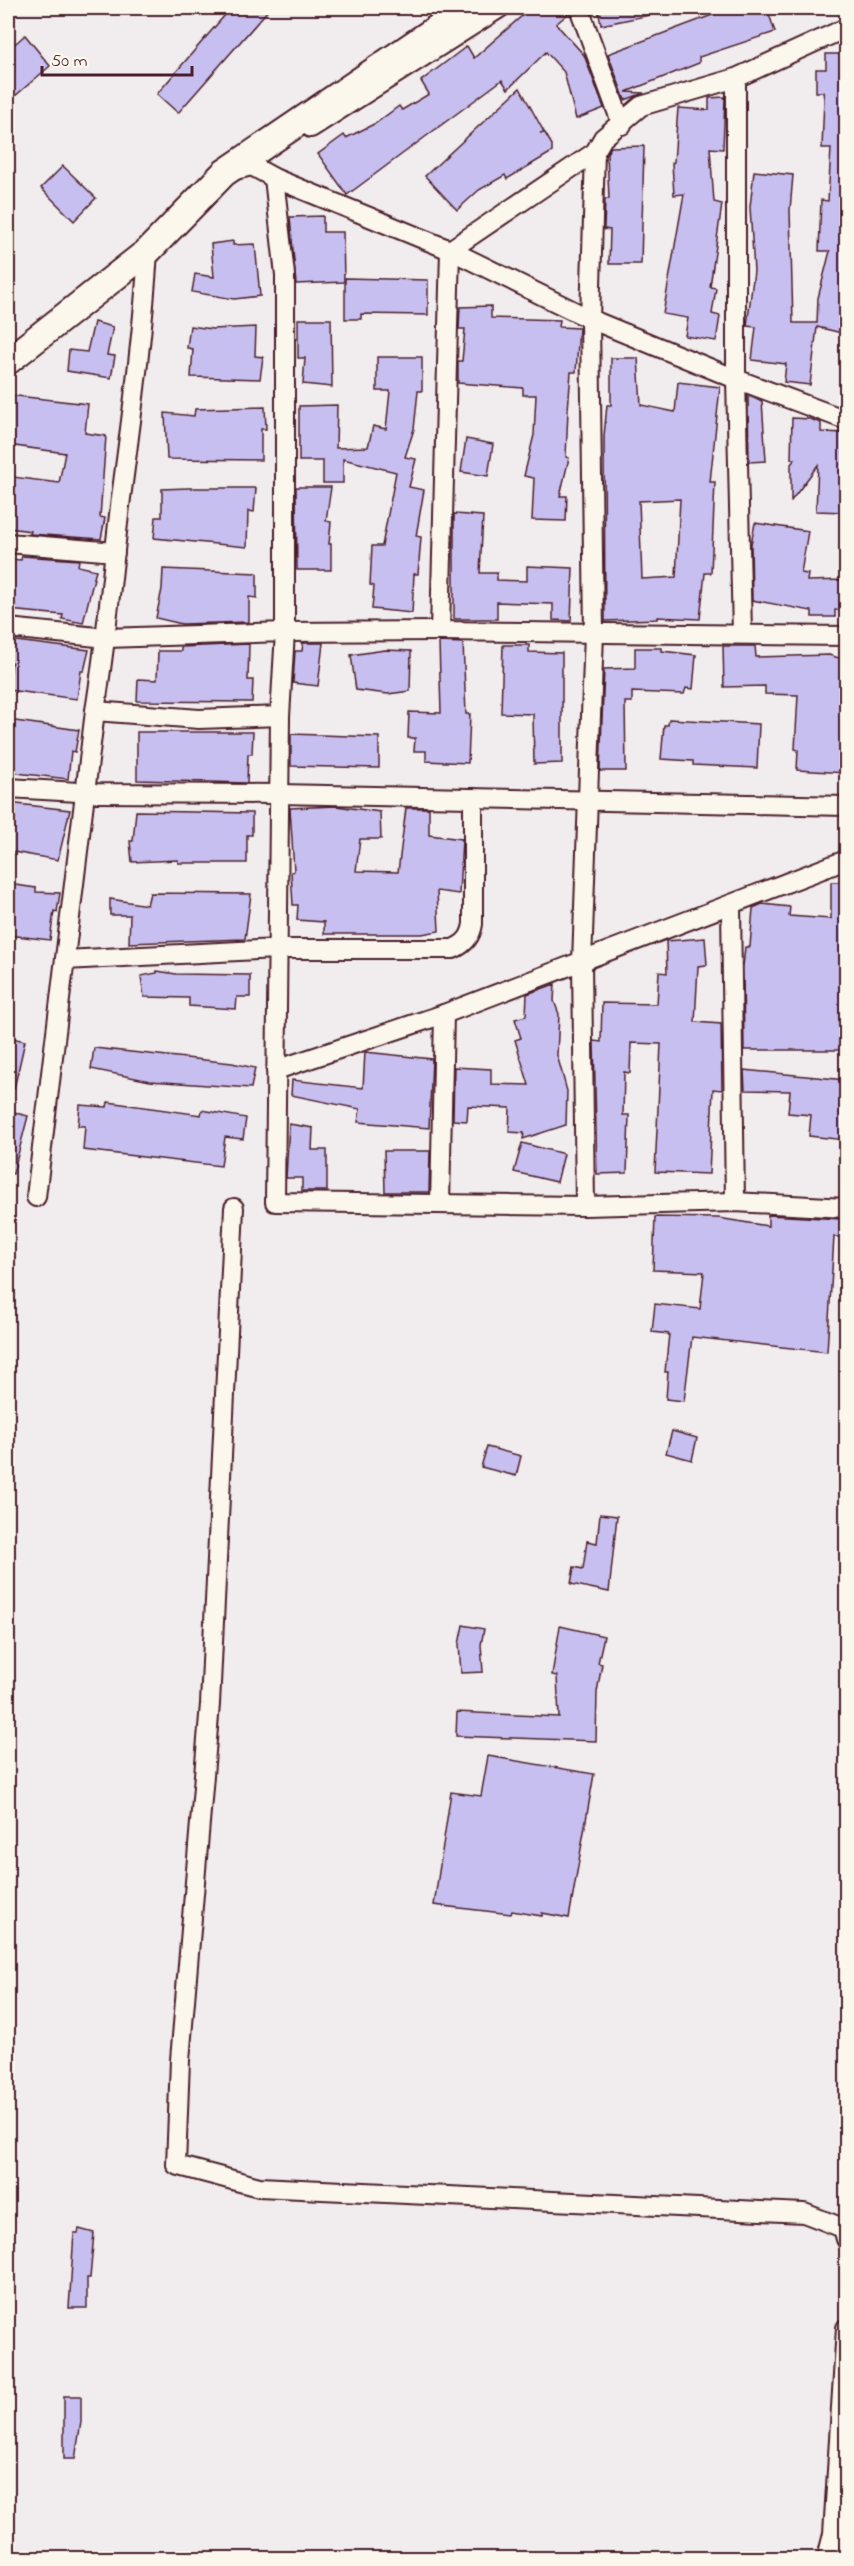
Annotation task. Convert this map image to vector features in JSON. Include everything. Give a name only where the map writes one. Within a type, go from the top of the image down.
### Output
[{"type":"main road","points":[[8,362],[148,251],[224,173],[467,8]]},
{"type":"street","points":[[224,173],[252,166],[500,8]]},
{"type":"street","points":[[579,8],[622,124]]},
{"type":"street","points":[[585,1206],[582,962],[594,633],[590,319],[596,152],[603,138],[641,106],[736,78],[846,28]]},
{"type":"street","points":[[736,78],[736,379],[742,633]]},
{"type":"street","points":[[450,250],[596,152]]},
{"type":"street","points":[[252,166],[274,178],[450,250],[590,319],[736,379],[846,420]]},
{"type":"street","points":[[274,178],[285,275],[285,632],[280,716],[275,1202],[585,1206],[735,1202],[846,1208]]},
{"type":"street","points":[[440,631],[450,250]]},
{"type":"street","points":[[36,1197],[95,711],[107,638],[145,300],[148,251]]},
{"type":"street","points":[[8,543],[115,552]]},
{"type":"street","points":[[8,628],[107,638],[285,632],[440,631],[846,636]]},
{"type":"street","points":[[95,711],[199,719],[280,716]]},
{"type":"street","points":[[8,788],[85,793],[279,794],[846,806]]},
{"type":"street","points":[[65,960],[277,949],[453,949],[465,942],[473,924],[473,798]]},
{"type":"street","points":[[276,1070],[444,1014],[731,906],[846,860]]},
{"type":"street","points":[[731,906],[735,1202]]},
{"type":"street","points":[[440,1204],[444,1014]]},
{"type":"street","points":[[234,1208],[210,1704],[180,2060],[176,2165],[259,2187],[804,2214],[843,2228],[846,2239]]},
{"type":"street","points":[[827,2559],[833,2534],[846,2328]]},
{"type":"building","points":[[231,8],[270,8],[178,113],[157,94]]},
{"type":"building","points":[[531,8],[568,8],[569,13],[556,24],[584,55],[604,108],[576,119],[564,72],[546,52],[508,89],[502,80],[347,195],[318,154],[344,135],[346,138],[376,123],[399,106],[402,110],[429,94],[421,81],[467,46],[474,58]]},
{"type":"building","points":[[598,8],[649,8],[650,15],[601,25]]},
{"type":"building","points":[[731,8],[767,8],[775,32],[699,57],[699,63],[626,92],[644,93],[625,100],[608,54]]},
{"type":"building","points":[[25,35],[50,66],[8,102],[8,50]]},
{"type":"building","points":[[826,54],[846,54],[846,334],[817,327],[810,385],[784,382],[786,364],[752,360],[756,327],[747,326],[754,271],[750,207],[754,171],[793,175],[790,210],[793,323],[817,323],[818,298],[830,251],[819,251],[821,200],[828,201],[831,148],[822,148],[824,99],[823,92],[816,92],[816,69],[826,69]]},
{"type":"building","points":[[520,88],[544,132],[540,133],[545,133],[552,145],[552,152],[507,179],[505,175],[479,190],[457,210],[425,176]]},
{"type":"building","points":[[725,97],[723,149],[710,148],[714,202],[722,204],[710,287],[716,288],[712,314],[720,316],[716,341],[685,336],[688,318],[663,314],[684,194],[674,195],[672,163],[674,162],[678,108],[709,110],[709,98]]},
{"type":"building","points":[[644,146],[641,264],[609,264],[610,230],[604,229],[605,199],[609,199],[607,153],[611,147]]},
{"type":"building","points":[[63,166],[96,198],[74,221],[41,188]]},
{"type":"building","points":[[323,216],[323,232],[343,232],[344,282],[296,284],[290,217]]},
{"type":"building","points":[[233,241],[233,245],[255,244],[260,296],[234,299],[192,292],[195,274],[214,277],[211,244]]},
{"type":"building","points":[[345,278],[428,280],[428,315],[361,314],[361,319],[345,319]]},
{"type":"building","points":[[491,306],[491,318],[560,320],[559,327],[579,328],[576,372],[571,372],[568,410],[566,457],[569,458],[560,496],[567,496],[566,521],[532,520],[534,478],[524,476],[534,435],[536,395],[523,395],[523,388],[458,383],[458,361],[462,361],[465,329],[459,329],[460,307]]},
{"type":"building","points":[[298,319],[331,319],[332,387],[303,384],[305,358],[298,358]]},
{"type":"building","points":[[94,322],[113,327],[107,355],[115,356],[111,378],[67,371],[69,350],[87,352]]},
{"type":"building","points":[[190,326],[212,329],[256,327],[255,356],[263,357],[260,379],[191,377],[193,349],[187,348]]},
{"type":"building","points":[[377,357],[422,357],[422,391],[418,391],[414,429],[405,457],[416,459],[409,487],[424,490],[416,536],[421,537],[418,574],[414,574],[412,613],[372,609],[374,586],[370,585],[372,546],[382,546],[396,472],[343,459],[343,483],[323,483],[323,461],[299,461],[299,406],[337,405],[336,448],[368,447],[373,426],[386,429],[390,391],[377,391]]},
{"type":"building","points":[[611,358],[638,358],[641,405],[675,412],[678,382],[720,387],[710,482],[715,482],[711,573],[705,573],[700,619],[657,617],[657,619],[605,621],[604,436],[607,405],[611,405]],"holes":[[[680,499],[676,577],[642,579],[639,501]]]},
{"type":"building","points":[[8,395],[88,404],[85,433],[106,436],[100,517],[105,518],[101,539],[30,534],[31,531],[8,528],[8,500],[13,477],[59,483],[65,453],[8,445]]},
{"type":"building","points":[[748,396],[762,401],[766,461],[749,462]]},
{"type":"building","points":[[265,407],[266,429],[261,429],[261,460],[167,459],[165,413],[194,416],[195,409]]},
{"type":"building","points":[[792,418],[810,419],[821,423],[821,432],[846,433],[846,512],[816,511],[818,465],[791,501],[791,464],[795,459],[791,459]]},
{"type":"building","points":[[466,439],[493,444],[488,476],[461,472]]},
{"type":"building","points":[[296,487],[331,487],[326,521],[331,522],[329,544],[331,544],[331,570],[297,570]]},
{"type":"building","points":[[256,488],[254,512],[248,511],[247,547],[154,538],[156,517],[162,517],[162,489]]},
{"type":"building","points":[[454,514],[483,516],[480,573],[497,573],[497,580],[527,581],[527,566],[573,568],[571,621],[553,620],[553,604],[497,602],[497,619],[454,619]]},
{"type":"building","points":[[755,523],[808,531],[801,573],[808,574],[807,581],[846,580],[846,610],[835,610],[835,617],[812,617],[812,611],[752,600],[751,544]]},
{"type":"building","points":[[22,556],[79,560],[78,566],[96,570],[83,623],[62,619],[63,615],[8,610],[8,559],[21,560]]},
{"type":"building","points":[[163,569],[257,573],[257,598],[249,597],[249,622],[182,624],[156,618],[162,589]]},
{"type":"building","points":[[8,640],[89,650],[84,671],[81,671],[77,699],[8,690],[12,662],[8,662]]},
{"type":"building","points":[[439,642],[463,643],[466,714],[470,714],[468,763],[426,761],[426,751],[414,751],[415,738],[408,738],[409,712],[441,713]]},
{"type":"building","points":[[303,643],[323,643],[318,686],[293,683],[295,651],[302,651]]},
{"type":"building","points":[[249,644],[248,680],[253,680],[252,702],[137,701],[138,679],[157,680],[158,651],[181,651],[181,647]]},
{"type":"building","points":[[503,645],[529,645],[529,652],[562,653],[562,763],[534,764],[533,714],[501,713]]},
{"type":"building","points":[[723,646],[755,646],[756,657],[829,655],[846,660],[846,773],[797,770],[798,750],[795,749],[798,695],[765,694],[765,686],[724,687]]},
{"type":"building","points":[[635,648],[662,648],[662,651],[696,655],[693,689],[686,688],[684,694],[632,692],[632,702],[625,702],[626,771],[600,771],[604,669],[635,668]]},
{"type":"building","points":[[385,650],[411,651],[410,691],[388,694],[356,690],[351,655]]},
{"type":"building","points":[[669,719],[759,724],[757,768],[693,765],[693,761],[661,759],[664,725],[668,725]]},
{"type":"building","points":[[8,720],[79,730],[75,752],[71,751],[68,779],[8,772]]},
{"type":"building","points":[[137,732],[253,732],[252,754],[248,754],[247,783],[137,780]]},
{"type":"building","points":[[291,734],[379,737],[379,768],[291,766]]},
{"type":"building","points":[[8,803],[70,810],[58,860],[8,851]]},
{"type":"building","points":[[336,806],[380,812],[381,839],[360,839],[356,871],[398,872],[406,808],[429,808],[429,835],[462,839],[459,894],[437,891],[439,931],[422,934],[324,934],[324,922],[297,920],[298,905],[293,905],[291,872],[294,871],[290,808]]},
{"type":"building","points":[[136,811],[252,813],[252,835],[247,835],[247,863],[178,863],[178,860],[132,862],[130,841],[133,841]]},
{"type":"building","points":[[831,882],[846,882],[846,1050],[744,1050],[743,967],[745,947],[750,947],[753,908],[762,904],[790,907],[789,916],[831,919]]},
{"type":"building","points":[[8,884],[36,888],[36,892],[60,893],[57,912],[54,911],[50,940],[8,935]]},
{"type":"building","points":[[150,893],[251,894],[245,939],[129,943],[130,915],[110,915],[110,899],[147,905]]},
{"type":"building","points":[[705,938],[707,965],[698,966],[695,1022],[721,1024],[722,1090],[713,1089],[709,1174],[655,1172],[661,1044],[631,1043],[630,1073],[624,1072],[623,1115],[629,1115],[627,1173],[597,1174],[594,1041],[601,1042],[602,1003],[657,1004],[659,972],[667,973],[666,941]]},
{"type":"building","points":[[157,971],[176,974],[250,975],[250,997],[237,997],[236,1009],[189,1006],[189,998],[144,997],[141,976],[157,973]]},
{"type":"building","points":[[555,984],[554,1001],[559,1014],[557,1055],[567,1091],[566,1125],[523,1139],[524,1133],[509,1132],[510,1108],[468,1106],[467,1121],[453,1120],[454,1067],[491,1069],[491,1084],[529,1085],[515,1040],[521,1038],[515,1019],[526,1016],[527,994]]},
{"type":"building","points":[[8,1037],[25,1041],[14,1089],[8,1088]]},
{"type":"building","points":[[94,1048],[232,1063],[255,1068],[251,1088],[150,1081],[91,1069]]},
{"type":"building","points":[[365,1052],[432,1059],[429,1128],[358,1122],[360,1109],[291,1095],[292,1080],[363,1088]]},
{"type":"building","points":[[744,1070],[846,1080],[846,1140],[809,1136],[811,1115],[788,1113],[790,1091],[745,1090]]},
{"type":"building","points":[[108,1102],[201,1115],[202,1110],[246,1118],[243,1139],[225,1137],[221,1166],[83,1150],[85,1126],[78,1126],[80,1105],[107,1107]]},
{"type":"building","points":[[8,1111],[28,1116],[13,1174],[8,1173]]},
{"type":"building","points":[[289,1124],[313,1128],[312,1150],[327,1150],[327,1191],[302,1191],[302,1178],[286,1178]]},
{"type":"building","points":[[522,1143],[564,1154],[557,1182],[514,1172]]},
{"type":"building","points":[[384,1151],[430,1151],[429,1192],[385,1192]]},
{"type":"building","points":[[768,1215],[841,1219],[842,1237],[834,1237],[827,1352],[692,1337],[684,1401],[666,1399],[668,1372],[665,1372],[669,1334],[652,1332],[655,1304],[700,1309],[704,1272],[653,1270],[655,1217],[718,1218],[768,1226]]},
{"type":"building","points":[[672,1431],[697,1438],[692,1460],[666,1453]]},
{"type":"building","points":[[487,1447],[521,1456],[516,1476],[481,1467]]},
{"type":"building","points":[[600,1514],[617,1516],[609,1592],[571,1584],[574,1567],[583,1569],[587,1541],[597,1543]]},
{"type":"building","points":[[463,1625],[484,1629],[481,1645],[483,1672],[461,1673],[459,1644]]},
{"type":"building","points":[[560,1626],[604,1636],[598,1663],[602,1664],[597,1692],[596,1741],[456,1736],[457,1712],[559,1717],[557,1676],[552,1675]]},
{"type":"building","points":[[488,1756],[594,1774],[569,1918],[542,1913],[542,1916],[512,1911],[511,1914],[434,1905],[451,1792],[481,1796]]},
{"type":"building","points":[[79,2229],[94,2233],[90,2278],[87,2278],[87,2308],[69,2308],[74,2233],[78,2233]]},
{"type":"building","points":[[64,2396],[81,2396],[81,2422],[75,2459],[64,2459]]}]
